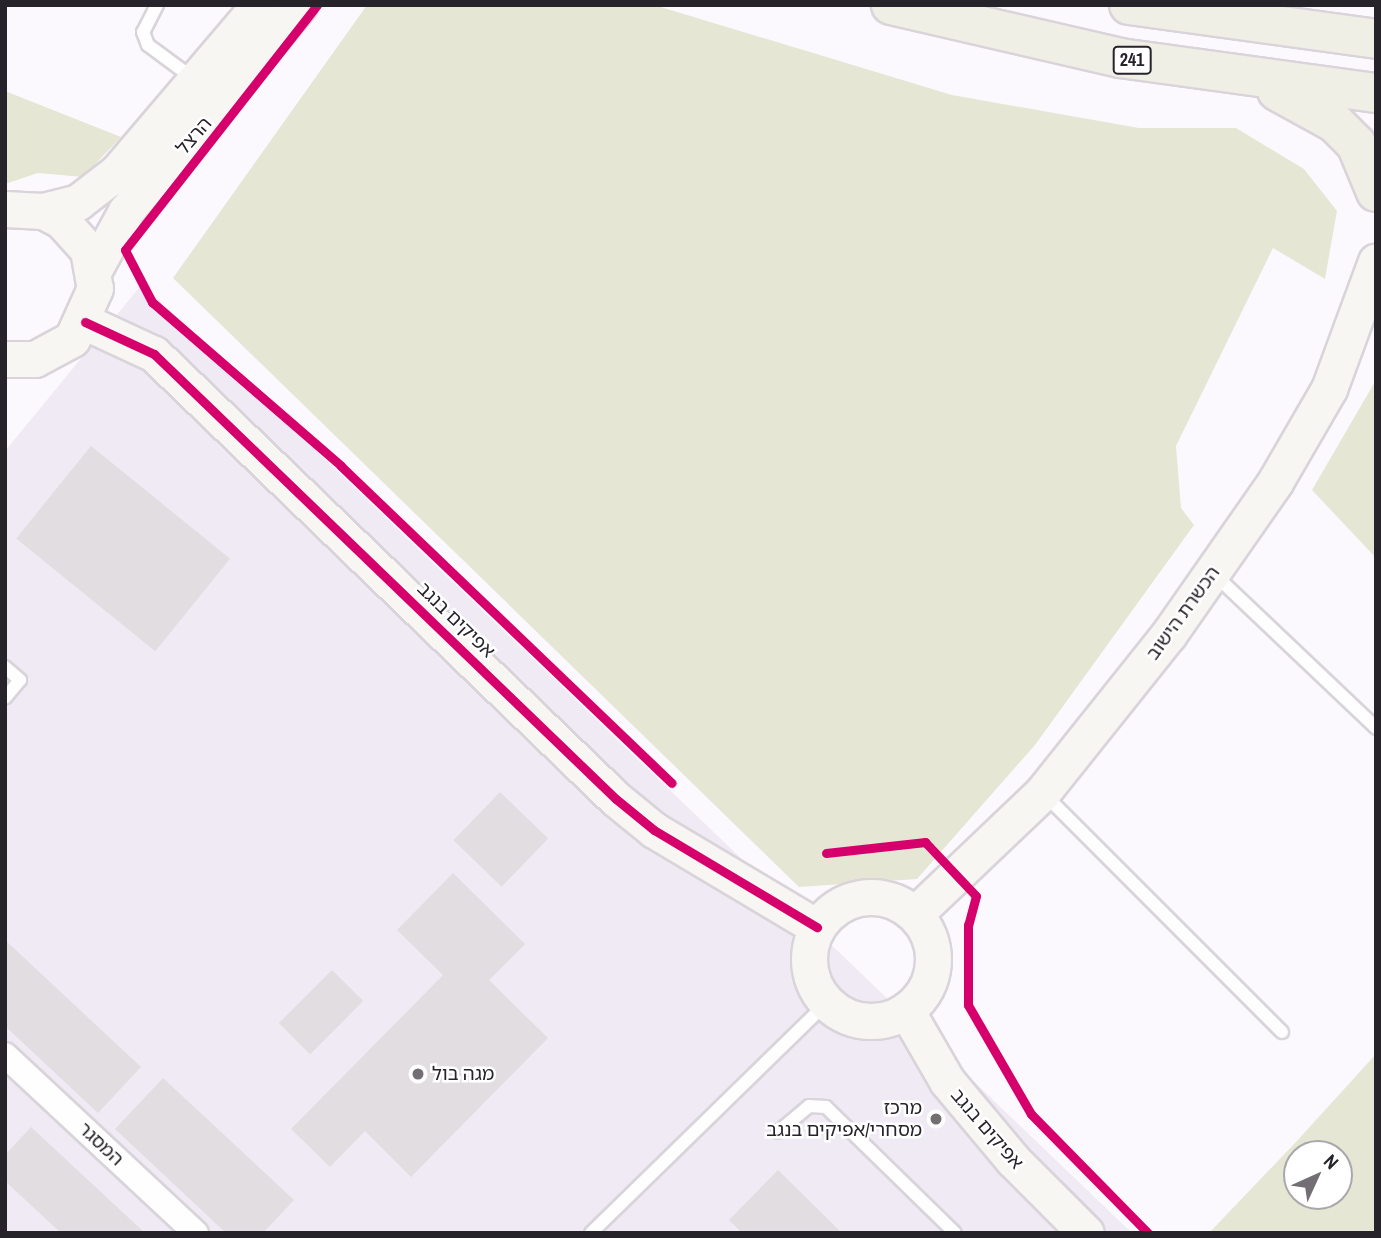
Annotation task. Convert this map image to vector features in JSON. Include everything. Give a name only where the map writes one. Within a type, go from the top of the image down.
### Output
[{"type":"main road","name":"241","points":[[891,5],[1043,42],[1242,77],[1376,93]]},
{"type":"main road","points":[[1129,5],[1376,39]]},
{"type":"main road","points":[[1242,77],[1311,105],[1335,123],[1356,144],[1376,192]]},
{"type":"street","name":"הרצל","points":[[43,211],[96,191],[199,83],[259,5]]},
{"type":"street","name":"הרצל","points":[[85,322],[94,270],[126,211],[299,5]]},
{"type":"street","points":[[5,209],[43,211],[76,233],[94,270]]},
{"type":"street","name":"הכשרת הישוב","points":[[915,915],[1042,793],[1212,573],[1275,482],[1329,389],[1376,261]]},
{"type":"street","points":[[8,362],[55,351],[85,322]]},
{"type":"street","name":"אפיקים בנגב","points":[[85,322],[154,354],[616,799],[654,830],[817,927]]},
{"type":"street","points":[[859,897],[884,898],[915,915],[934,959],[923,994],[906,1010],[872,1021],[828,1002],[810,971],[817,927],[837,906],[859,897]]},
{"type":"street","name":"אפיקים בנגב","points":[[906,1010],[947,1081],[1013,1160],[1086,1233]]},
{"type":"street","name":"המסגר","points":[[5,1055],[196,1233]]},
{"type":"lane","points":[[157,5],[143,32],[148,45],[199,83]]},
{"type":"lane","points":[[1212,573],[1376,728]]},
{"type":"lane","points":[[5,667],[20,680],[5,698]]},
{"type":"lane","points":[[1042,793],[1282,1032]]},
{"type":"lane","points":[[591,1233],[828,1002]]},
{"type":"lane","points":[[778,1132],[808,1106],[826,1107],[955,1233]]},
{"type":"shaded area","points":[[142,284],[1132,1233],[5,1233],[5,451]]},
{"type":"green space","points":[[367,5],[654,5],[952,95],[1139,128],[1236,128],[1304,169],[1337,211],[1325,279],[1273,248],[1176,446],[1181,508],[1194,525],[1035,745],[917,879],[799,887],[173,278]]},
{"type":"green space","points":[[5,91],[121,137],[83,177],[38,173],[5,184]]},
{"type":"green space","points":[[1376,380],[1376,558],[1312,490]]},
{"type":"green space","points":[[1376,1054],[1376,1233],[1209,1233],[1283,1156],[1283,1210],[1353,1210],[1353,1140],[1298,1140]]},
{"type":"building","points":[[91,446],[230,559],[155,651],[16,538]]},
{"type":"building","points":[[500,792],[548,839],[502,887],[453,840]]},
{"type":"building","points":[[453,873],[525,944],[489,980],[548,1038],[411,1177],[365,1131],[330,1167],[291,1129],[443,975],[397,930]]},
{"type":"building","points":[[5,940],[141,1067],[98,1113],[5,1026]]},
{"type":"building","points":[[332,970],[363,1001],[310,1054],[279,1023]]},
{"type":"building","points":[[163,1078],[294,1200],[263,1233],[226,1233],[115,1129]]},
{"type":"building","points":[[31,1127],[145,1233],[61,1233],[5,1181],[5,1155]]},
{"type":"building","points":[[778,1170],[842,1233],[742,1233],[729,1220]]},
{"type":"cycle path","points":[[317,5],[125,250],[152,302],[341,466],[671,783]]},
{"type":"cycle path","points":[[85,322],[154,354],[616,799],[654,830],[817,927]]},
{"type":"cycle path","points":[[826,853],[925,842],[976,896],[968,925],[968,1005],[1031,1114],[1148,1233]]},
{"type":"place","name":"מגה בול","points":[[418,1074]]},
{"type":"place","name":"מרכז מסחרי/אפיקים בנגב","points":[[936,1119]]}]
